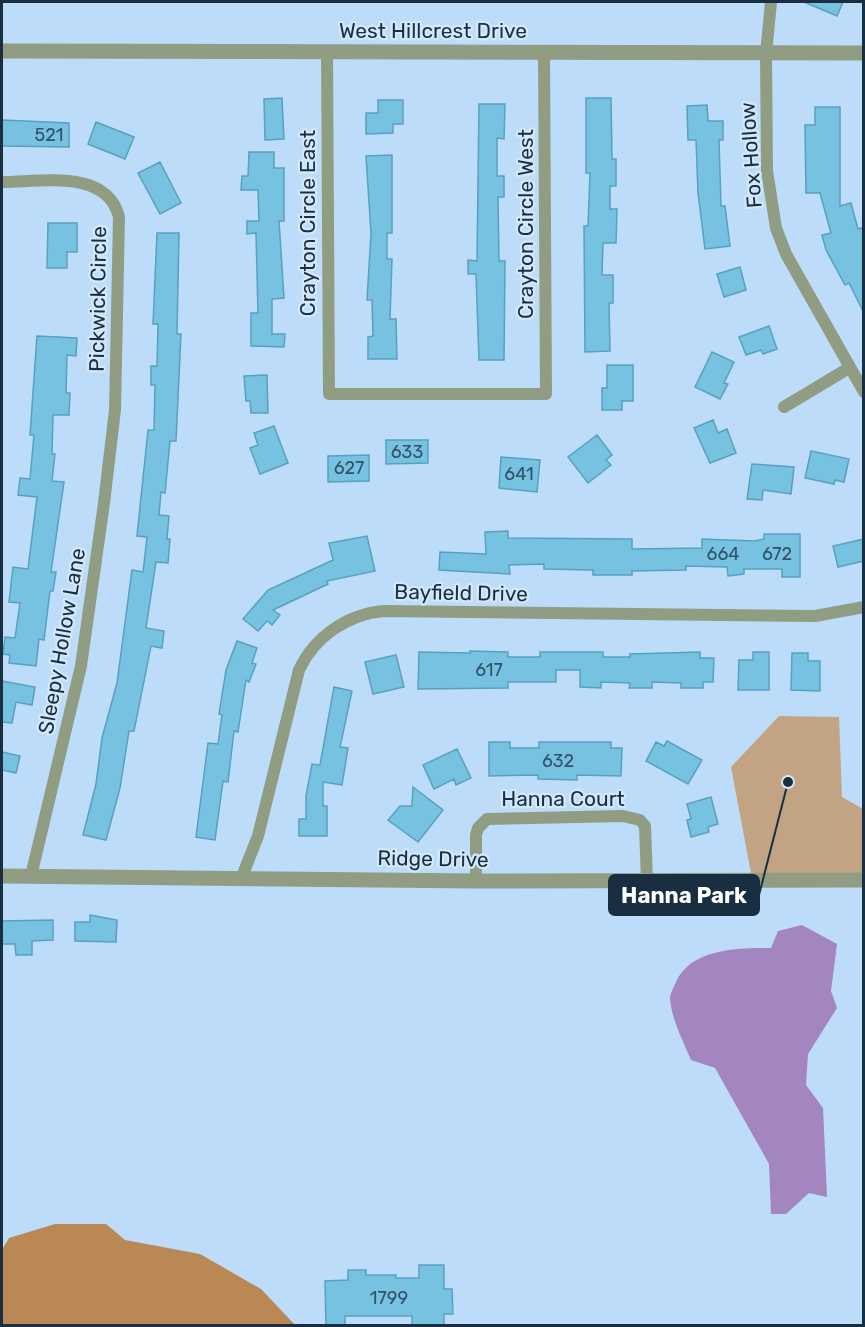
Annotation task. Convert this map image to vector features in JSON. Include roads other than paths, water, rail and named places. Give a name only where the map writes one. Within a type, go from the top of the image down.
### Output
[{"type":"street","name":"Fox Hollow","points":[[771,2],[766,54],[767,171],[776,228],[786,254],[864,392]]},
{"type":"street","name":"West Hillcrest Drive","points":[[2,51],[864,53]]},
{"type":"street","name":"Crayton Circle East","points":[[327,52],[329,394],[546,394]]},
{"type":"street","name":"Crayton Circle West","points":[[544,53],[546,394]]},
{"type":"street","name":"Pickwick Circle","points":[[2,182],[83,182],[106,193],[116,204],[119,217],[115,410]]},
{"type":"street","points":[[784,407],[849,368]]},
{"type":"street","name":"Sleepy Hollow Lane","points":[[31,876],[81,666],[115,410]]},
{"type":"street","name":"Bayfield Drive","points":[[242,879],[258,836],[299,670],[306,656],[338,626],[351,618],[384,611],[815,616],[864,607]]},
{"type":"street","name":"Hanna Court","points":[[476,881],[476,835],[478,828],[487,819],[623,816],[640,820],[645,826],[647,882]]},
{"type":"street","name":"Ridge Drive","points":[[2,876],[647,882],[864,880]]},
{"type":"place","name":"Hanna Park","points":[[788,782]]}]
